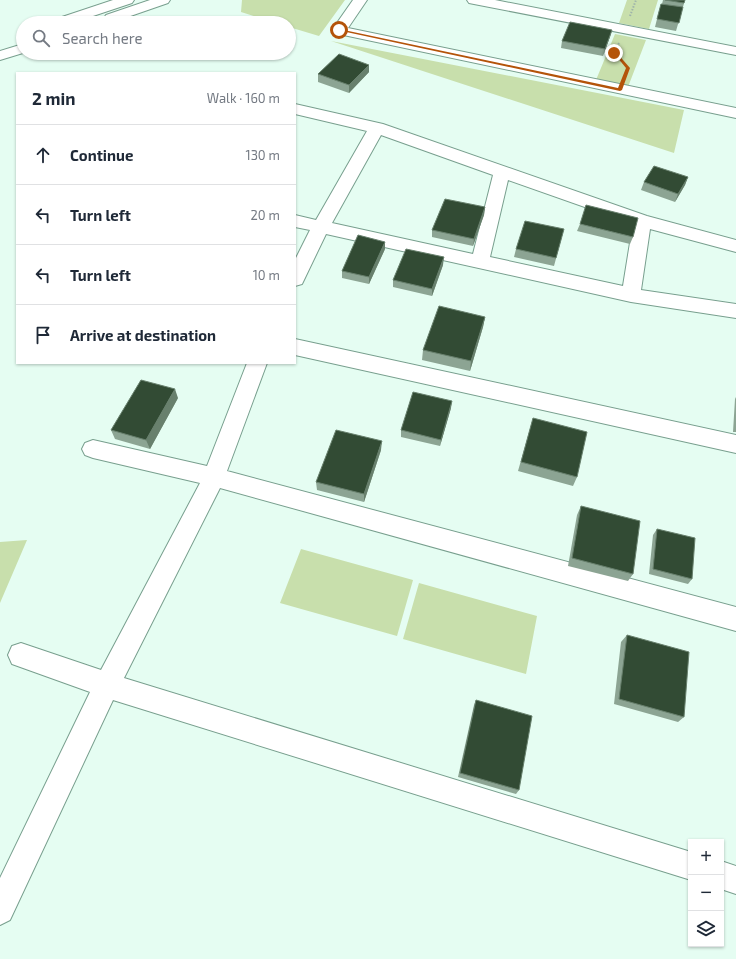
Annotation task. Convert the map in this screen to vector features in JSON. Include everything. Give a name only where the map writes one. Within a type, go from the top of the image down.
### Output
[{"type":"street","points":[[79,16],[127,0]]},
{"type":"street","points":[[117,16],[163,0]]},
{"type":"street","points":[[360,0],[339,30],[620,90],[736,113]]},
{"type":"street","points":[[474,0],[736,51]]},
{"type":"street","points":[[0,42],[16,37]]},
{"type":"street","points":[[0,56],[16,50]]},
{"type":"street","points":[[296,109],[376,128],[642,221],[736,246]]},
{"type":"street","points":[[296,277],[322,226],[376,128]]},
{"type":"street","points":[[480,261],[502,172]]},
{"type":"street","points":[[296,221],[631,295],[736,311]]},
{"type":"street","points":[[631,295],[642,221]]},
{"type":"street","points":[[296,347],[736,444]]},
{"type":"street","points":[[0,910],[107,685],[214,477],[257,364]]},
{"type":"street","points":[[93,449],[214,477],[736,620]]},
{"type":"street","points":[[21,655],[107,685],[688,865]]},
{"type":"street","points":[[724,876],[736,880]]},
{"type":"path","points":[[620,90],[628,68],[614,53],[636,0]]},
{"type":"green space","points":[[242,0],[345,0],[319,36],[296,29],[296,16],[254,16],[241,12]]},
{"type":"green space","points":[[627,0],[658,0],[649,29],[619,23]]},
{"type":"green space","points":[[615,34],[646,40],[628,87],[596,80]]},
{"type":"green space","points":[[331,41],[684,110],[674,153]]},
{"type":"green space","points":[[27,540],[0,603],[0,542]]},
{"type":"green space","points":[[301,549],[413,580],[397,636],[280,603]]},
{"type":"green space","points":[[419,583],[537,616],[526,674],[403,639]]},
{"type":"building","points":[[665,0],[685,0],[684,3]]},
{"type":"building","points":[[661,4],[683,7],[679,23],[657,19]]},
{"type":"building","points":[[570,22],[612,30],[605,49],[562,41]]},
{"type":"building","points":[[339,54],[369,65],[349,85],[318,74]]},
{"type":"building","points":[[654,166],[688,177],[678,194],[644,182]]},
{"type":"building","points":[[445,199],[485,207],[474,239],[432,230]]},
{"type":"building","points":[[586,205],[638,218],[633,237],[580,224]]},
{"type":"building","points":[[525,221],[564,229],[556,258],[516,249]]},
{"type":"building","points":[[358,235],[385,242],[369,277],[342,271]]},
{"type":"building","points":[[406,249],[444,257],[432,289],[393,280]]},
{"type":"building","points":[[439,306],[485,317],[471,361],[423,350]]},
{"type":"building","points":[[141,380],[175,389],[146,440],[111,430]]},
{"type":"building","points":[[413,392],[452,401],[441,440],[401,430]]},
{"type":"building","points":[[533,418],[587,432],[577,477],[521,462]]},
{"type":"building","points":[[336,430],[382,441],[364,494],[316,482]]},
{"type":"building","points":[[581,506],[640,521],[633,574],[572,558]]},
{"type":"building","points":[[657,529],[695,538],[692,579],[653,569]]},
{"type":"building","points":[[627,635],[689,652],[684,717],[619,699]]},
{"type":"building","points":[[476,700],[532,716],[519,790],[460,773]]},
{"type":"route","points":[[339,30],[620,90],[628,68],[614,53]]}]
